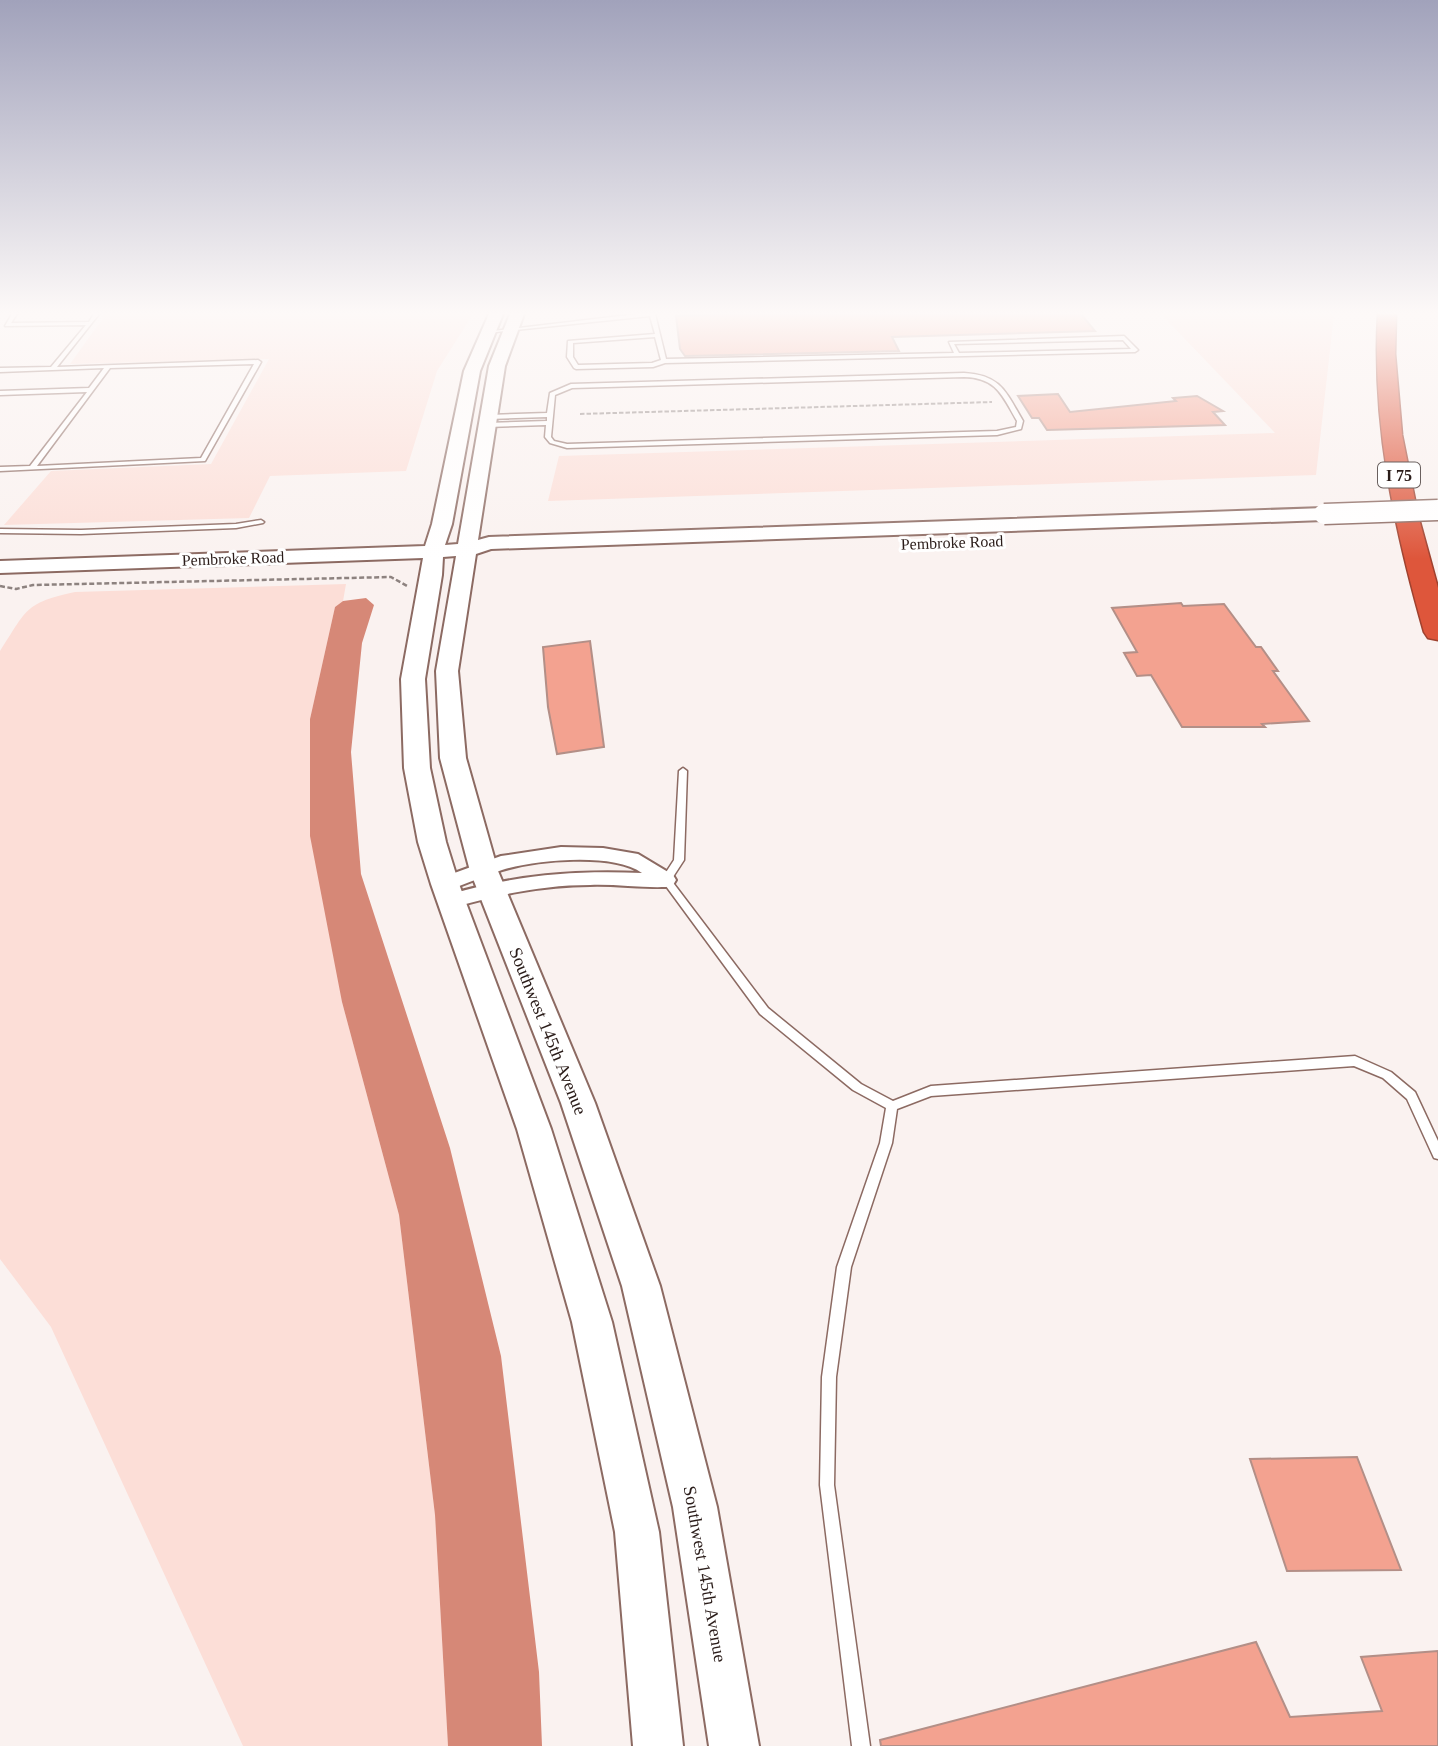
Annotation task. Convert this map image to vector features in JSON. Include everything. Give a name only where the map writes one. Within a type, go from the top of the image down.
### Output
[{"type":"highway","name":"I 75","points":[[1389,395],[1389,422],[1412,547],[1438,632]]},
{"type":"street","points":[[467,395],[442,524],[433,551],[432,575],[413,679],[417,768],[432,842],[534,1129],[592,1322],[636,1532],[658,1746]]},
{"type":"street","name":"Southwest 145th Avenue","points":[[492,395],[447,671],[453,758],[488,880],[578,1103],[641,1286],[695,1507],[734,1746]]},
{"type":"street","name":"Pembroke Road","points":[[0,567],[467,550],[486,558],[1324,521],[1438,510]]},
{"type":"street","name":"Pembroke Road","points":[[1324,521],[1438,524]]},
{"type":"street","points":[[448,892],[488,880],[511,884],[581,877],[640,882],[666,880]]},
{"type":"lane","points":[[32,467],[86,395]]},
{"type":"lane","points":[[0,469],[203,460],[239,395]]},
{"type":"lane","points":[[552,395],[549,440],[567,446],[1014,431],[1021,426],[1005,395]]},
{"type":"lane","points":[[488,421],[550,415]]},
{"type":"lane","points":[[488,421],[549,423]]},
{"type":"lane","points":[[0,531],[81,532],[236,526],[261,522]]},
{"type":"lane","points":[[683,771],[679,860],[666,880],[764,1011],[857,1087],[892,1105],[931,1091],[1355,1061],[1387,1074],[1411,1096],[1438,1154]]},
{"type":"lane","points":[[861,1746],[827,1485],[830,1377],[844,1267],[886,1143],[892,1105]]},
{"type":"path","points":[[580,414],[1009,401]]},
{"type":"path","points":[[0,586],[5,589],[23,589],[33,585],[159,581],[235,583],[391,577],[414,589]]},
{"type":"shaded area","points":[[249,395],[429,395],[406,471],[270,476],[249,518],[4,525],[51,471],[211,464]]},
{"type":"shaded area","points":[[1239,395],[1325,395],[1316,475],[548,501],[559,456],[1275,433]]},
{"type":"shaded area","points":[[346,584],[343,601],[335,607],[310,719],[342,1002],[399,1215],[435,1515],[448,1746],[243,1746],[51,1327],[0,1259],[0,651],[28,610],[46,600],[75,592]]},
{"type":"shaded area","points":[[366,598],[374,605],[362,643],[351,752],[361,874],[450,1148],[501,1356],[539,1672],[542,1746],[448,1746],[435,1515],[399,1215],[342,1002],[310,836],[310,719],[335,607],[343,601]]},
{"type":"building","points":[[1059,395],[1070,412],[1176,401],[1173,398],[1197,396],[1223,411],[1213,412],[1225,425],[1047,430],[1039,418],[1032,418],[1018,396]]},
{"type":"building","points":[[1181,603],[1183,606],[1224,604],[1256,647],[1261,647],[1278,671],[1273,671],[1309,721],[1262,724],[1265,727],[1182,727],[1151,675],[1137,676],[1124,653],[1137,652],[1112,608]]},
{"type":"building","points":[[590,641],[604,747],[557,754],[548,707],[543,647]]},
{"type":"building","points":[[1357,1457],[1401,1570],[1287,1571],[1250,1459]]},
{"type":"building","points":[[1256,1642],[1290,1717],[1382,1711],[1361,1657],[1438,1651],[1438,1746],[881,1746],[880,1740]]}]
